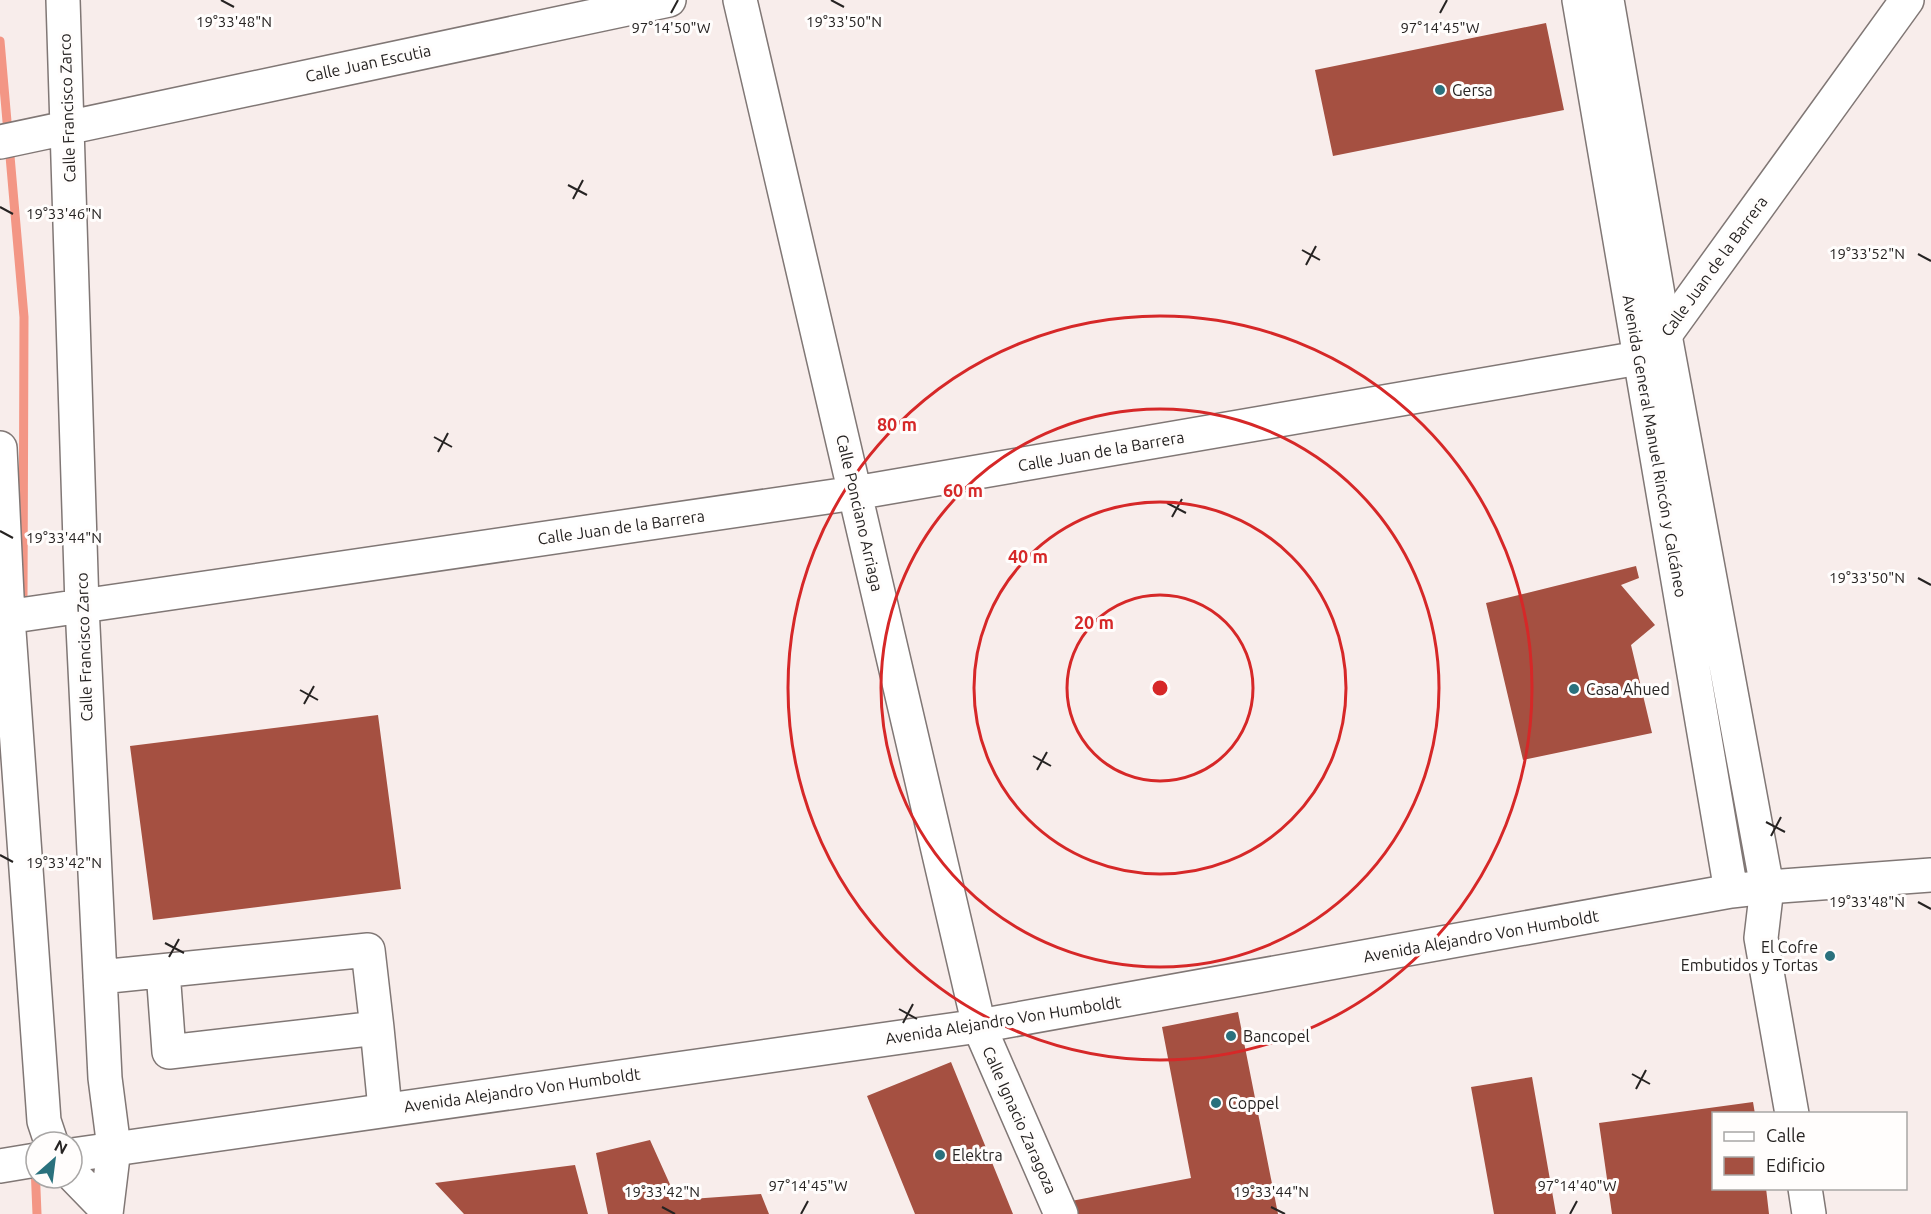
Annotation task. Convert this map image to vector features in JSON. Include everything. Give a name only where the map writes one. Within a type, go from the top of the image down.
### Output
[{"type":"street","name":"Calle Francisco Zarco","points":[[63,0],[82,606],[105,1077],[114,1148],[106,1211]]},
{"type":"street","name":"Calle Juan Escutia","points":[[0,142],[669,0]]},
{"type":"street","name":"Calle Ponciano Arriaga","points":[[740,0],[978,1026]]},
{"type":"street","name":"Avenida General Manuel Rincón y Calcáneo","points":[[1579,0],[1731,891]]},
{"type":"street","name":"Avenida General Manuel Rincón y Calcáneo","points":[[1607,0],[1665,335],[1767,887],[1761,938]]},
{"type":"street","name":"Calle Juan de la Barrera","points":[[4,617],[855,493],[1639,358],[1665,335],[1907,0]]},
{"type":"street","points":[[0,448],[4,617],[44,1121],[47,1130]]},
{"type":"street","name":"Avenida Alejandro Von Humboldt","points":[[84,1153],[978,1026],[1731,891],[1931,875]]},
{"type":"street","points":[[1731,891],[1761,938],[1792,1112]]},
{"type":"street","points":[[100,977],[368,950],[385,1109]]},
{"type":"street","points":[[163,971],[169,1052],[377,1028]]},
{"type":"street","name":"Calle Ignacio Zaragoza","points":[[978,1026],[1061,1214]]},
{"type":"street","name":"Calle Francisco Zarco","points":[[84,1187],[106,1211]]},
{"type":"street","points":[[1805,1190],[1809,1214]]},
{"type":"building","name":"Gersa","points":[[1546,23],[1564,110],[1333,156],[1315,70]]},
{"type":"building","name":"Casa Ahued","points":[[1636,566],[1639,578],[1621,585],[1655,625],[1631,645],[1652,733],[1523,760],[1486,603]]},
{"type":"building","points":[[378,715],[401,889],[153,920],[130,746]]},
{"type":"building","name":"Coppel","points":[[1238,1012],[1278,1214],[1071,1214],[1066,1202],[1191,1178],[1162,1027]]},
{"type":"building","name":"Elektra","points":[[951,1062],[1013,1214],[915,1214],[867,1096]]},
{"type":"building","points":[[1532,1077],[1556,1214],[1494,1214],[1471,1087]]},
{"type":"building","points":[[1753,1102],[1755,1112],[1712,1112],[1712,1190],[1766,1190],[1769,1214],[1612,1214],[1599,1123]]},
{"type":"building","points":[[650,1140],[677,1200],[761,1194],[769,1214],[608,1214],[596,1153]]},
{"type":"building","points":[[575,1165],[588,1214],[464,1214],[435,1183]]},
{"type":"waterway","points":[[0,41],[24,317],[23,603]]},
{"type":"waterway","points":[[36,1190],[37,1214]]},
{"type":"place","name":"Gersa","points":[[1440,90]]},
{"type":"place","name":"Casa Ahued","points":[[1574,689]]},
{"type":"place","name":"El Cofre Embutidos y Tortas","points":[[1830,956]]},
{"type":"place","name":"Bancopel","points":[[1231,1036]]},
{"type":"place","name":"Coppel","points":[[1216,1103]]},
{"type":"place","name":"Elektra","points":[[940,1155]]}]
